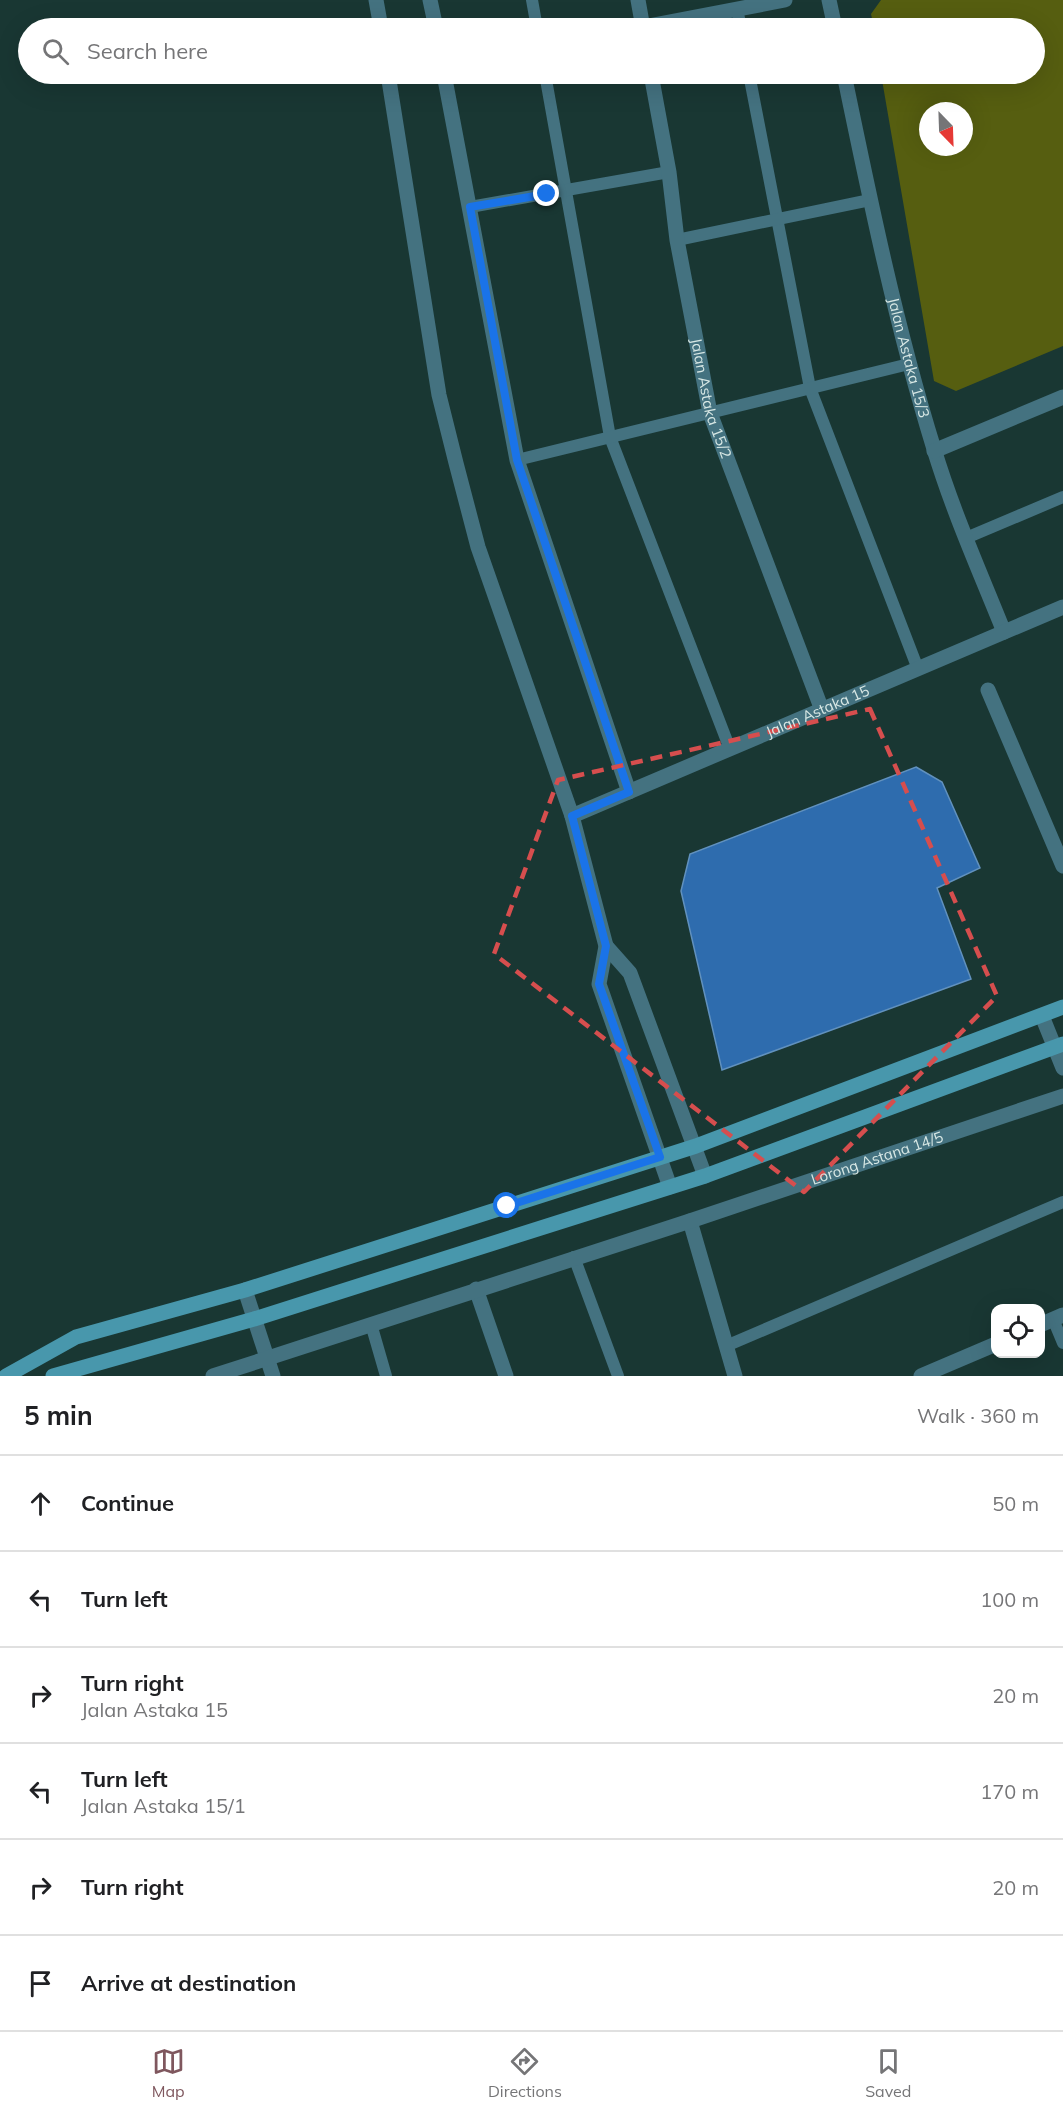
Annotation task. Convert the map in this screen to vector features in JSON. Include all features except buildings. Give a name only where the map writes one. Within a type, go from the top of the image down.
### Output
[{"type":"street","points":[[376,0],[379,18]]},
{"type":"street","points":[[430,0],[434,18]]},
{"type":"street","points":[[638,0],[641,18]]},
{"type":"street","points":[[692,18],[785,0]]},
{"type":"street","points":[[829,0],[833,18]]},
{"type":"street","points":[[390,84],[439,395],[478,547],[572,816],[606,946],[599,984],[670,1187]]},
{"type":"street","points":[[446,84],[517,460],[629,792]]},
{"type":"street","name":"Jalan Astaka 15/2","points":[[653,84],[669,172],[677,240],[710,413],[822,710]]},
{"type":"street","name":"Jalan Astaka 15/3","points":[[846,84],[870,200],[909,364],[934,452],[1004,632]]},
{"type":"street","points":[[934,452],[1063,397]]},
{"type":"street","name":"Jalan Astaka 15","points":[[572,816],[1063,608]]},
{"type":"street","points":[[988,690],[1063,866]]},
{"type":"street","points":[[606,946],[630,973],[696,1146],[705,1176]]},
{"type":"street","points":[[6,1376],[76,1337],[244,1290],[696,1146],[1063,1007]]},
{"type":"street","points":[[1042,1016],[1059,1046],[1063,1068]]},
{"type":"street","points":[[53,1376],[254,1319],[705,1176],[1059,1046]]},
{"type":"street","name":"Lorong Astana 14/5","points":[[213,1376],[690,1221],[1063,1096]]},
{"type":"street","points":[[690,1221],[735,1376]]},
{"type":"street","points":[[476,1289],[506,1376]]},
{"type":"street","points":[[244,1290],[273,1376]]},
{"type":"street","points":[[921,1376],[956,1369],[991,1347]]},
{"type":"lane","points":[[532,0],[535,18]]},
{"type":"lane","points":[[737,9],[739,18]]},
{"type":"lane","points":[[547,84],[610,437],[730,749]]},
{"type":"lane","points":[[751,84],[810,388],[918,669]]},
{"type":"lane","points":[[470,207],[669,172]]},
{"type":"lane","points":[[677,240],[870,200]]},
{"type":"lane","points":[[517,460],[909,364]]},
{"type":"lane","points":[[966,538],[1063,497]]},
{"type":"lane","points":[[726,1346],[1063,1202]]},
{"type":"lane","points":[[574,1257],[618,1376]]},
{"type":"lane","points":[[1052,1320],[1063,1343]]},
{"type":"lane","points":[[371,1324],[386,1376]]},
{"type":"highlighted area","points":[[870,709],[997,996],[804,1192],[494,954],[558,780]]},
{"type":"green space","points":[[881,0],[1063,0],[1063,346],[956,391],[934,381],[883,84],[1045,84],[1045,18],[872,18],[871,14]]},
{"type":"water","points":[[916,767],[942,782],[980,868],[937,888],[971,979],[722,1070],[681,891],[690,854]]},
{"type":"route","points":[[507,1206],[660,1157],[599,984],[606,946],[572,816],[629,792],[517,460],[470,207],[547,194]]}]
